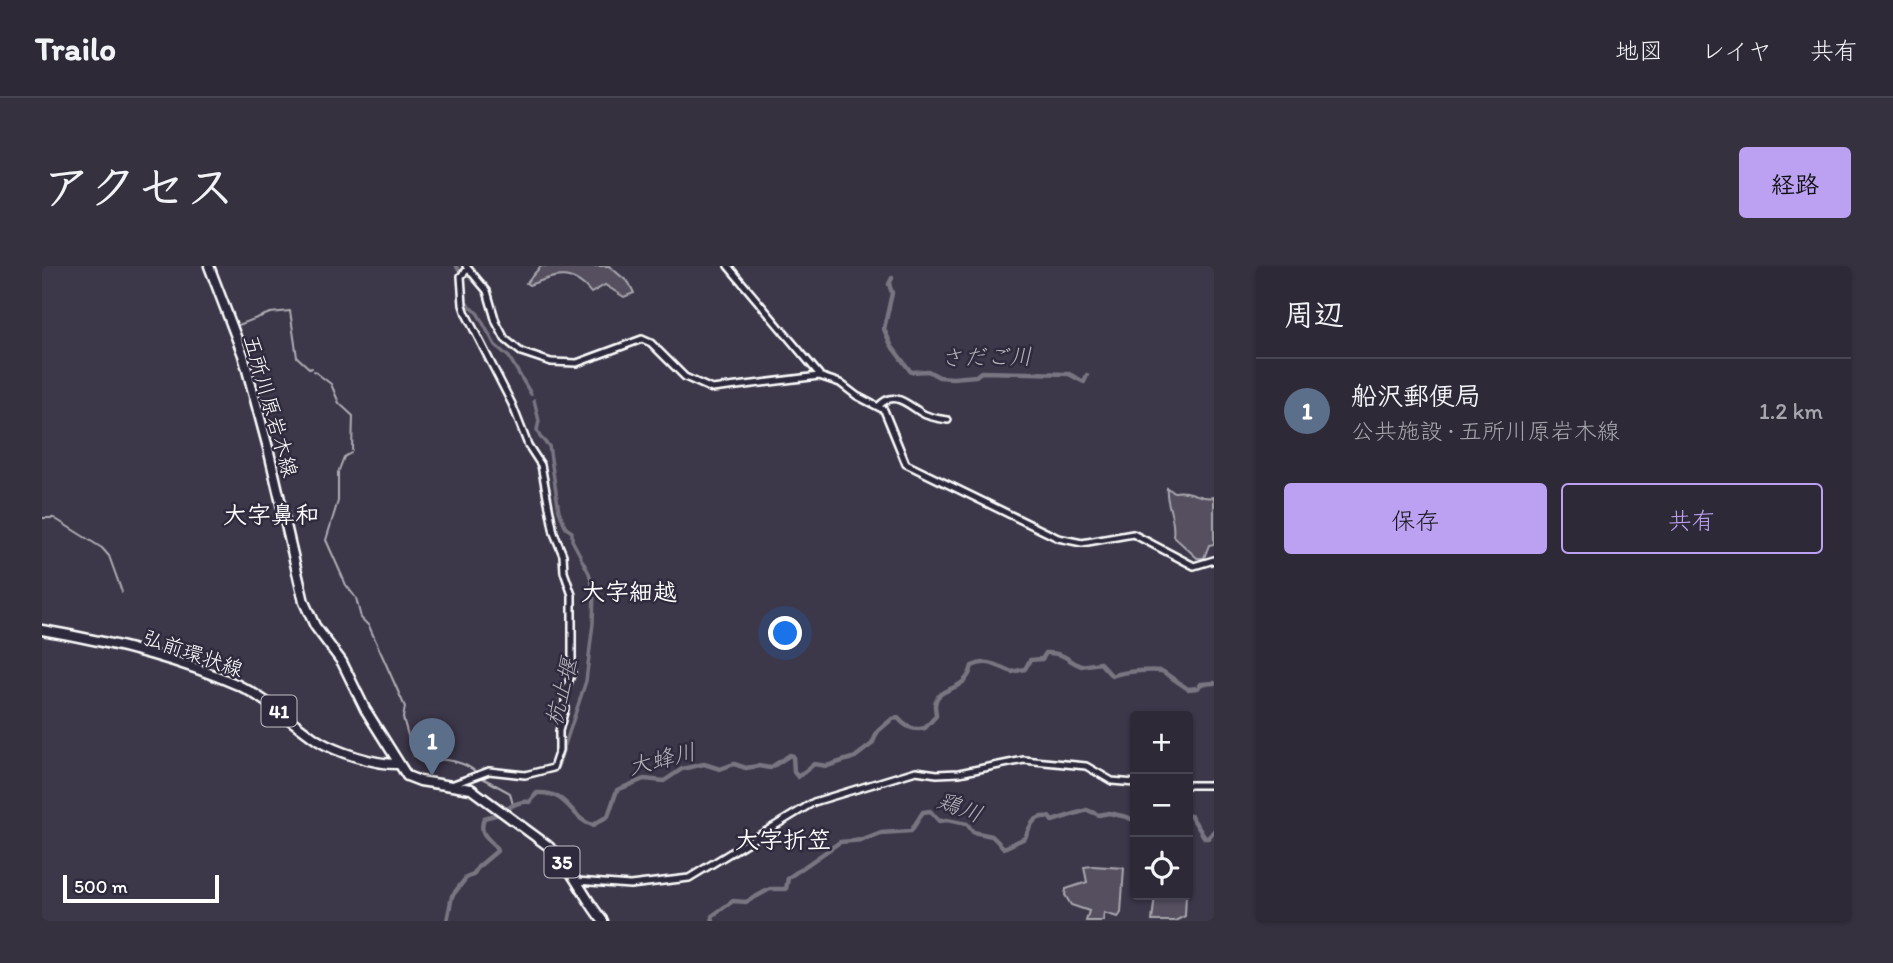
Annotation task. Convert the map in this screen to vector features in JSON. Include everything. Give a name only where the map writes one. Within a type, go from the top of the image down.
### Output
[{"type":"main road","name":"五所川原岩木線","points":[[209,266],[243,355],[304,602],[311,620],[342,662],[365,709],[405,774],[412,779],[471,789],[554,850],[603,921]]},
{"type":"main road","name":"弘前環状線","points":[[42,630],[199,669],[245,689],[323,743],[365,759],[399,764]]},
{"type":"street","points":[[728,266],[819,374]]},
{"type":"street","points":[[464,271],[487,291],[496,322],[505,339],[521,352],[551,362],[577,363],[642,339],[652,343],[685,377],[712,389],[819,376],[840,383],[857,396],[884,410],[906,464],[1046,533],[1082,543],[1133,534],[1194,566],[1214,560]]},
{"type":"street","points":[[451,785],[489,771],[525,775],[553,768],[559,750],[559,731],[573,663],[572,595],[564,572],[563,555],[554,533],[541,465],[528,445],[509,396],[466,314],[463,305],[464,271]]},
{"type":"street","points":[[879,406],[886,399],[894,398],[906,402],[920,413],[948,421]]},
{"type":"street","points":[[575,881],[630,885],[689,878],[814,802],[916,771],[959,773],[1024,760],[1086,766],[1112,781],[1130,783]]},
{"type":"street","points":[[1193,785],[1214,785]]},
{"type":"shaded area","points":[[541,266],[609,266],[629,283],[634,293],[624,297],[605,285],[591,293],[577,280],[563,276],[529,285],[526,283]]},
{"type":"shaded area","points":[[1167,488],[1174,492],[1214,497],[1214,544],[1209,545],[1204,558],[1197,558],[1173,536]]},
{"type":"shaded area","points":[[1084,867],[1124,868],[1121,913],[1118,917],[1104,913],[1103,921],[1086,921],[1089,911],[1071,905],[1065,895],[1066,889],[1087,882]]},
{"type":"shaded area","points":[[1154,900],[1186,900],[1185,916],[1175,921],[1152,921]]},
{"type":"waterway","name":"杭止堰","points":[[456,266],[463,276]]},
{"type":"waterway","name":"さだご川","points":[[891,345],[884,329],[892,293],[889,284],[892,278]]},
{"type":"waterway","name":"杭止堰","points":[[464,300],[478,314],[495,345],[509,357],[531,394]]},
{"type":"waterway","points":[[236,326],[270,313],[290,311],[297,357],[312,368]]},
{"type":"waterway","name":"さだご川","points":[[893,348],[911,372],[928,371],[939,377],[976,376],[981,372],[1069,374],[1084,382],[1087,375]]},
{"type":"waterway","points":[[314,371],[331,384],[339,403],[353,416],[352,450]]},
{"type":"waterway","name":"杭止堰","points":[[534,400],[539,421],[537,430],[549,446],[559,511],[566,528],[572,532],[572,540],[581,557]]},
{"type":"waterway","points":[[339,470],[344,457],[351,453]]},
{"type":"waterway","points":[[338,472],[338,501],[326,540],[346,585],[356,598],[361,618],[369,626],[405,707],[403,718],[414,756],[454,761],[476,772]]},
{"type":"waterway","points":[[42,518],[54,518],[102,548],[109,556],[122,592]]},
{"type":"waterway","name":"杭止堰","points":[[529,776],[556,770],[586,681],[594,591],[582,560]]},
{"type":"waterway","points":[[855,757],[872,744],[878,731],[892,719],[898,718],[913,729],[925,728],[936,716],[937,698],[958,686],[972,666],[978,664],[992,664],[1012,672],[1025,669],[1030,660],[1042,659],[1046,653],[1052,653],[1062,655],[1081,666],[1100,663],[1112,676],[1136,671],[1162,671],[1188,689],[1214,683]]},
{"type":"waterway","name":"大蜂川","points":[[447,921],[452,896],[466,878],[473,875],[478,867],[497,851],[484,834],[484,818],[518,803],[530,802],[537,793],[557,796],[580,818],[593,825],[608,816],[617,790],[644,779],[664,781],[682,769],[704,764],[720,769],[734,764],[746,768],[770,768],[790,755],[793,756],[794,772],[798,777],[814,764],[827,766],[852,758]]},
{"type":"waterway","points":[[479,776],[510,793],[513,805]]},
{"type":"waterway","name":"鶏川","points":[[713,921],[712,916],[733,901],[746,902],[770,889],[786,889],[788,878],[840,842],[863,840],[881,833],[911,831],[923,812],[930,811],[939,821],[967,824],[973,832],[992,836],[1004,848],[1025,838],[1033,822],[1039,818],[1049,817],[1052,821],[1087,810],[1099,815],[1109,813],[1130,818]]},
{"type":"waterway","name":"鶏川","points":[[1193,819],[1205,838],[1214,831]]},
{"type":"place","name":"船沢郵便局","points":[[432,776]]},
{"type":"district","name":"大字鼻和","points":[[271,514]]},
{"type":"district","name":"大字細越","points":[[629,591]]},
{"type":"district","name":"大字折笠","points":[[783,839]]}]
